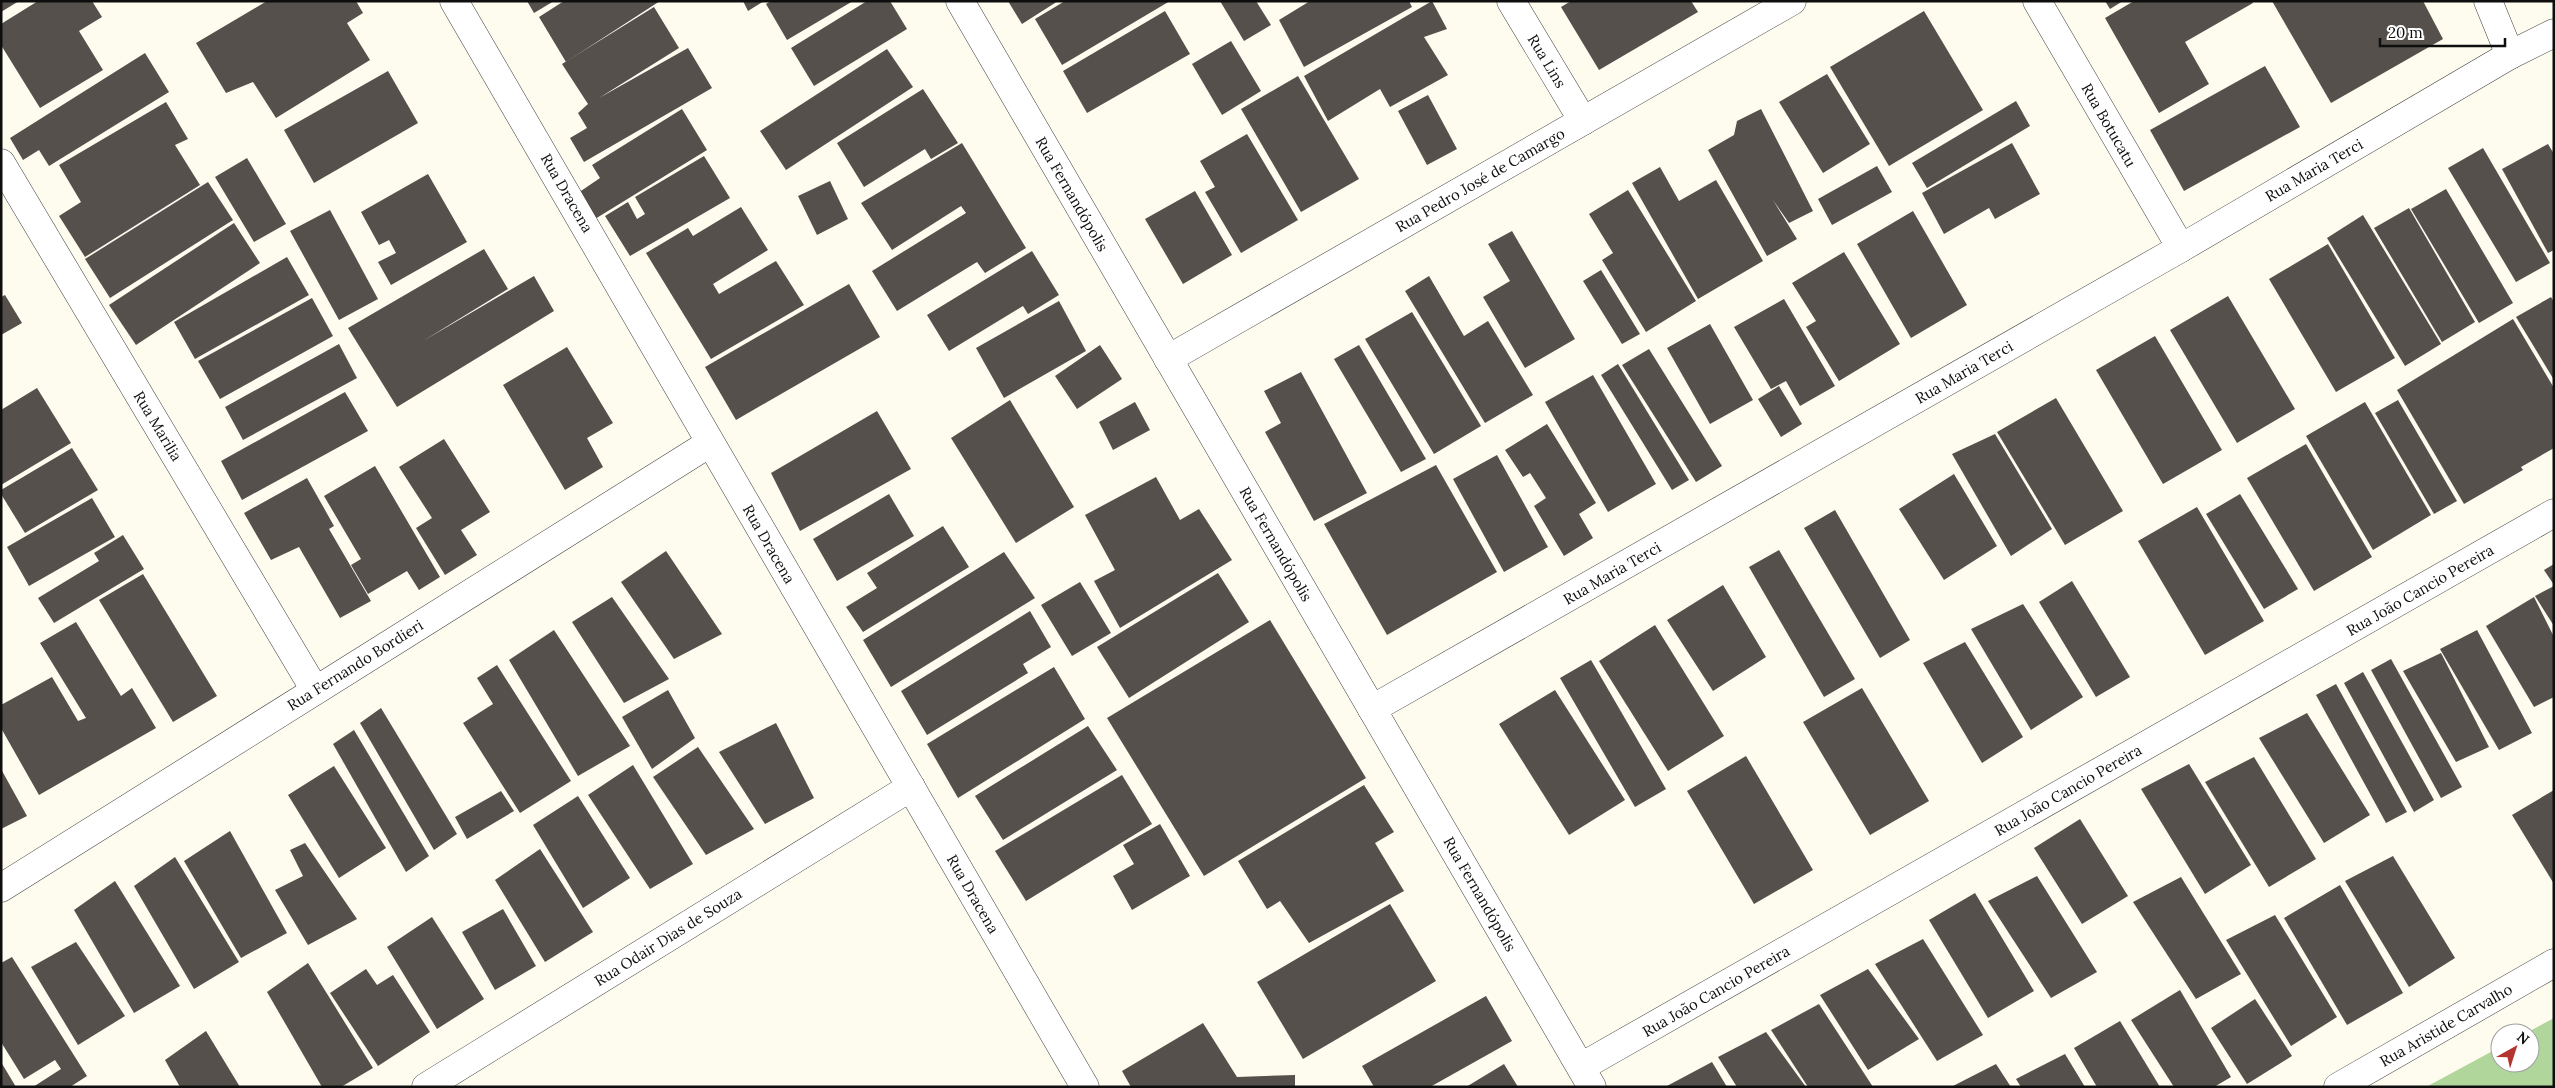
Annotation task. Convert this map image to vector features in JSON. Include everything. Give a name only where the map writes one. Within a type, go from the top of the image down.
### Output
[{"type":"street","name":"Rua Dracena","points":[[454,1],[1086,1087]]},
{"type":"street","name":"Rua Fernandópolis","points":[[960,1],[1587,1077]]},
{"type":"street","name":"Rua Lins","points":[[1511,1],[1583,121]]},
{"type":"street","name":"Rua Pedro José de Camargo","points":[[1168,358],[1792,1]]},
{"type":"street","name":"Rua Botucatu","points":[[2037,1],[2181,248]]},
{"type":"street","points":[[2488,1],[2510,55]]},
{"type":"street","name":"Rua Maria Terci","points":[[1372,709],[2181,248],[2510,55],[2554,32]]},
{"type":"street","name":"Rua Marilia","points":[[1,163],[315,690]]},
{"type":"street","name":"Rua Fernando Bordieri","points":[[1,888],[710,443]]},
{"type":"street","name":"Rua João Cancio Pereira","points":[[1587,1077],[2554,513]]},
{"type":"street","name":"Rua Odair Dias de Souza","points":[[426,1087],[911,787]]},
{"type":"street","name":"Rua Aristide Carvalho","points":[[2338,1087],[2554,963]]},
{"type":"green space","points":[[2554,1018],[2554,1087],[2426,1087],[2490,1052],[2490,1073],[2540,1073],[2540,1026]]},
{"type":"building","points":[[1,1],[19,1],[1,12]]},
{"type":"building","points":[[38,1],[92,1],[102,17],[79,31],[103,70],[40,108],[1,45],[1,24]]},
{"type":"building","points":[[267,1],[356,1],[363,13],[347,23],[370,60],[276,118],[253,82],[226,93],[196,43]]},
{"type":"building","points":[[527,1],[554,1],[534,13]]},
{"type":"building","points":[[564,1],[660,1],[566,62],[539,17]]},
{"type":"building","points":[[743,1],[764,1],[748,11]]},
{"type":"building","points":[[771,1],[853,1],[787,40],[766,4]]},
{"type":"building","points":[[867,1],[890,1],[907,29],[814,86],[791,48]]},
{"type":"building","points":[[1008,1],[1058,1],[1022,24]]},
{"type":"building","points":[[1065,1],[1170,1],[1062,65],[1035,19]]},
{"type":"building","points":[[1220,1],[1256,1],[1271,25],[1244,41]]},
{"type":"building","points":[[1310,1],[1409,1],[1412,7],[1304,67],[1279,20]]},
{"type":"building","points":[[1432,1],[1447,29],[1424,37],[1448,75],[1390,107],[1380,89],[1328,121],[1304,76]]},
{"type":"building","points":[[1571,1],[1691,1],[1698,12],[1599,70],[1561,7]]},
{"type":"building","points":[[2105,1],[2123,1],[2110,9]]},
{"type":"building","points":[[2134,1],[2252,1],[2253,3],[2185,42],[2209,84],[2159,113],[2105,18]]},
{"type":"building","points":[[2272,1],[2423,1],[2443,39],[2331,103]]},
{"type":"building","points":[[654,7],[679,48],[599,98],[688,48],[712,88],[584,162],[570,138],[587,128],[578,113],[588,104],[562,64]]},
{"type":"building","points":[[1165,11],[1190,54],[1087,113],[1063,71]]},
{"type":"building","points":[[1924,11],[1983,110],[1889,166],[1830,67]]},
{"type":"building","points":[[1231,41],[1261,91],[1222,115],[1192,64]]},
{"type":"building","points":[[887,49],[913,87],[786,170],[760,131]]},
{"type":"building","points":[[145,53],[169,92],[49,166],[39,150],[23,160],[10,138]]},
{"type":"building","points":[[2265,66],[2300,127],[2184,191],[2150,130]]},
{"type":"building","points":[[388,71],[418,123],[314,183],[284,130]]},
{"type":"building","points":[[1827,74],[1870,144],[1823,173],[1779,102]]},
{"type":"building","points":[[1298,76],[1359,179],[1301,212],[1241,109]]},
{"type":"building","points":[[923,89],[958,143],[931,159],[925,149],[864,187],[837,143]]},
{"type":"building","points":[[1428,95],[1457,149],[1427,165],[1398,111]]},
{"type":"building","points":[[2016,101],[2030,126],[1927,188],[1912,163]]},
{"type":"building","points":[[166,102],[188,139],[175,145],[200,185],[85,257],[59,216],[81,202],[59,165]]},
{"type":"building","points":[[682,109],[707,150],[595,219],[578,193],[600,178],[592,165]]},
{"type":"building","points":[[1761,109],[1813,211],[1789,223],[1773,200],[1797,239],[1767,256],[1708,150],[1734,135],[1737,121]]},
{"type":"building","points":[[1247,134],[1298,220],[1241,253],[1205,192],[1215,187],[1200,161]]},
{"type":"building","points":[[962,143],[1026,248],[985,273],[977,262],[897,311],[872,271],[966,213],[961,206],[892,250],[861,203]]},
{"type":"building","points":[[2012,143],[2040,194],[1995,219],[1989,208],[1944,234],[1922,193]]},
{"type":"building","points":[[2548,144],[2554,154],[2554,250],[2548,253],[2502,169]]},
{"type":"building","points":[[2483,148],[2550,263],[2516,282],[2448,168]]},
{"type":"building","points":[[704,156],[730,198],[630,256],[605,216],[628,202],[637,219],[645,214],[635,197]]},
{"type":"building","points":[[247,158],[286,224],[254,242],[215,177]]},
{"type":"building","points":[[1877,166],[1892,192],[1832,225],[1818,199]]},
{"type":"building","points":[[1660,167],[1679,201],[1716,180],[1763,261],[1698,299],[1632,183]]},
{"type":"building","points":[[428,174],[467,242],[391,285],[378,262],[396,253],[389,240],[379,245],[361,212]]},
{"type":"building","points":[[830,181],[848,219],[817,235],[798,196]]},
{"type":"building","points":[[208,182],[233,220],[110,298],[85,259]]},
{"type":"building","points":[[2446,189],[2513,303],[2479,323],[2411,209]]},
{"type":"building","points":[[1628,190],[1696,301],[1646,332],[1602,260],[1613,253],[1589,214]]},
{"type":"building","points":[[1195,191],[1232,255],[1183,284],[1145,219]]},
{"type":"building","points":[[741,207],[768,250],[713,284],[719,294],[776,261],[804,305],[711,359],[646,253],[688,228],[693,236]]},
{"type":"building","points":[[2409,208],[2475,322],[2442,342],[2374,228]]},
{"type":"building","points":[[330,210],[378,299],[339,320],[290,231]]},
{"type":"building","points":[[1913,211],[1967,305],[1911,338],[1857,244]]},
{"type":"building","points":[[2363,215],[2441,344],[2405,366],[2327,238]]},
{"type":"building","points":[[234,223],[260,263],[136,345],[109,305]]},
{"type":"building","points":[[1512,231],[1575,339],[1525,368],[1483,297],[1510,281],[1488,244]]},
{"type":"building","points":[[2328,244],[2395,358],[2336,392],[2269,279]]},
{"type":"building","points":[[484,249],[508,289],[423,341],[534,276],[554,311],[397,407],[348,328]]},
{"type":"building","points":[[1032,251],[1059,295],[1028,314],[1023,306],[949,351],[927,315]]},
{"type":"building","points":[[1844,252],[1900,344],[1839,381],[1806,327],[1816,321],[1792,283]]},
{"type":"building","points":[[287,257],[309,295],[195,359],[174,322]]},
{"type":"building","points":[[1601,270],[1640,334],[1622,344],[1583,281]]},
{"type":"building","points":[[1429,276],[1464,336],[1488,321],[1533,395],[1485,423],[1405,291]]},
{"type":"building","points":[[849,284],[880,337],[736,420],[705,367]]},
{"type":"building","points":[[5,295],[22,323],[1,335],[1,297]]},
{"type":"building","points":[[2228,296],[2295,409],[2237,443],[2170,330]]},
{"type":"building","points":[[2551,297],[2554,302],[2554,380],[2516,317]]},
{"type":"building","points":[[312,298],[333,336],[220,399],[198,361]]},
{"type":"building","points":[[1784,299],[1835,386],[1800,406],[1786,381],[1771,389],[1734,327]]},
{"type":"building","points":[[1059,301],[1086,351],[1004,398],[976,348]]},
{"type":"building","points":[[1412,312],[1481,426],[1434,454],[1365,339]]},
{"type":"building","points":[[2513,319],[2554,388],[2554,448],[2521,467],[2523,470],[2464,504],[2397,390]]},
{"type":"building","points":[[1710,324],[1753,400],[1710,424],[1667,348]]},
{"type":"building","points":[[2155,336],[2222,450],[2163,484],[2096,370]]},
{"type":"building","points":[[339,344],[357,378],[243,440],[225,407]]},
{"type":"building","points":[[1100,345],[1122,379],[1077,409],[1055,376]]},
{"type":"building","points":[[1359,345],[1426,459],[1401,472],[1334,359]]},
{"type":"building","points":[[567,347],[613,423],[587,438],[603,467],[565,490],[503,385]]},
{"type":"building","points":[[1649,349],[1722,466],[1696,482],[1622,365]]},
{"type":"building","points":[[1618,364],[1689,480],[1672,490],[1601,375]]},
{"type":"building","points":[[1301,372],[1367,493],[1314,521],[1265,432],[1281,423],[1264,391]]},
{"type":"building","points":[[1593,375],[1656,484],[1608,512],[1545,402]]},
{"type":"building","points":[[1779,386],[1802,424],[1781,437],[1758,399]]},
{"type":"building","points":[[37,388],[71,443],[1,485],[1,410]]},
{"type":"building","points":[[345,392],[368,431],[242,500],[221,461]]},
{"type":"building","points":[[2056,398],[2123,511],[2065,545],[1997,432]]},
{"type":"building","points":[[1010,400],[1074,507],[1016,543],[951,438]]},
{"type":"building","points":[[2398,400],[2457,501],[2434,514],[2375,413]]},
{"type":"building","points":[[1135,402],[1150,430],[1113,450],[1099,422]]},
{"type":"building","points":[[2365,402],[2431,515],[2373,550],[2306,436]]},
{"type":"building","points":[[877,411],[911,469],[800,531],[771,473]]},
{"type":"building","points":[[1547,424],[1596,503],[1579,514],[1593,538],[1564,556],[1534,506],[1546,498],[1530,473],[1523,477],[1505,450]]},
{"type":"building","points":[[1995,434],[2052,529],[2011,556],[1952,454]]},
{"type":"building","points":[[444,439],[490,512],[461,530],[477,555],[445,575],[416,528],[432,518],[399,467]]},
{"type":"building","points":[[2306,444],[2372,557],[2314,591],[2247,478]]},
{"type":"building","points":[[72,448],[98,490],[25,533],[1,494],[1,490]]},
{"type":"building","points":[[1497,455],[1548,547],[1504,572],[1453,479]]},
{"type":"building","points":[[1436,465],[1497,572],[1387,635],[1324,524]]},
{"type":"building","points":[[375,466],[440,577],[419,590],[407,571],[368,594],[351,565],[361,559],[324,496]]},
{"type":"building","points":[[1954,474],[1997,546],[1944,580],[1899,509]]},
{"type":"building","points":[[1156,477],[1180,520],[1199,509],[1232,560],[1120,628],[1094,581],[1115,570],[1085,515]]},
{"type":"building","points":[[307,478],[334,526],[329,529],[371,601],[340,618],[299,547],[271,560],[244,513]]},
{"type":"building","points":[[889,494],[914,536],[837,581],[813,539]]},
{"type":"building","points":[[2240,494],[2298,589],[2264,609],[2206,514]]},
{"type":"building","points":[[92,498],[115,537],[29,586],[7,547]]},
{"type":"building","points":[[2197,507],[2264,621],[2205,655],[2138,541]]},
{"type":"building","points":[[1835,510],[1910,640],[1880,658],[1804,528]]},
{"type":"building","points":[[943,526],[969,567],[863,632],[846,607],[877,588],[867,573]]},
{"type":"building","points":[[123,535],[144,569],[54,623],[38,598],[99,561],[94,553]]},
{"type":"building","points":[[1779,550],[1855,679],[1824,697],[1749,567]]},
{"type":"building","points":[[666,551],[722,634],[674,659],[621,582]]},
{"type":"building","points":[[1004,552],[1035,598],[891,687],[863,640]]},
{"type":"building","points":[[2554,564],[2554,585],[2544,570]]},
{"type":"building","points":[[1218,573],[1249,622],[1129,698],[1097,647]]},
{"type":"building","points":[[143,574],[217,696],[173,722],[99,600]]},
{"type":"building","points":[[2072,581],[2130,677],[2096,697],[2039,602]]},
{"type":"building","points":[[1080,582],[1111,633],[1072,656],[1041,605]]},
{"type":"building","points":[[1723,585],[1766,657],[1713,691],[1667,620]]},
{"type":"building","points":[[2554,586],[2554,626],[2535,596]]},
{"type":"building","points":[[612,597],[669,679],[624,703],[572,622]]},
{"type":"building","points":[[2534,597],[2554,637],[2554,697],[2534,707],[2486,626]]},
{"type":"building","points":[[2023,604],[2083,697],[2031,730],[1971,629]]},
{"type":"building","points":[[1030,611],[1051,647],[1023,664],[1028,673],[927,735],[901,691]]},
{"type":"building","points":[[1270,620],[1366,778],[1204,876],[1107,718]]},
{"type":"building","points":[[76,622],[121,696],[132,688],[156,728],[39,795],[1,728],[1,705],[52,677],[78,721],[86,718],[40,643]]},
{"type":"building","points":[[1655,625],[1724,736],[1668,771],[1599,661]]},
{"type":"building","points":[[554,630],[630,746],[578,776],[509,660]]},
{"type":"building","points":[[2477,630],[2532,733],[2499,750],[2440,649]]},
{"type":"building","points":[[1965,642],[2023,737],[1982,763],[1923,663]]},
{"type":"building","points":[[2441,653],[2489,747],[2456,762],[2403,671]]},
{"type":"building","points":[[2391,659],[2462,787],[2441,798],[2371,670]]},
{"type":"building","points":[[1591,660],[1666,789],[1635,807],[1560,678]]},
{"type":"building","points":[[497,665],[571,781],[520,813],[463,723],[493,704],[477,678]]},
{"type":"building","points":[[1054,667],[1085,719],[958,798],[927,744]]},
{"type":"building","points":[[2363,672],[2434,800],[2414,812],[2344,683]]},
{"type":"building","points":[[2336,684],[2407,812],[2386,823],[2316,695]]},
{"type":"building","points":[[1862,688],[1929,801],[1870,835],[1803,722]]},
{"type":"building","points":[[668,690],[695,738],[652,769],[622,717]]},
{"type":"building","points":[[1555,690],[1625,800],[1569,835],[1499,724]]},
{"type":"building","points":[[381,708],[457,834],[434,850],[360,723]]},
{"type":"building","points":[[2307,713],[2370,815],[2324,843],[2259,738]]},
{"type":"building","points":[[776,723],[814,798],[765,824],[719,752]]},
{"type":"building","points":[[1088,726],[1117,770],[1003,840],[975,796]]},
{"type":"building","points":[[354,730],[429,856],[406,872],[333,744]]},
{"type":"building","points":[[698,747],[754,829],[706,855],[653,777]]},
{"type":"building","points":[[1746,756],[1813,870],[1754,904],[1687,791]]},
{"type":"building","points":[[2254,757],[2316,859],[2269,887],[2205,782]]},
{"type":"building","points":[[2189,764],[2251,865],[2205,894],[2141,789]]},
{"type":"building","points":[[633,765],[693,864],[650,889],[588,795]]},
{"type":"building","points":[[334,766],[386,848],[339,878],[288,795]]},
{"type":"building","points":[[1,769],[27,816],[1,829]]},
{"type":"building","points":[[1122,775],[1152,824],[1026,901],[995,851]]},
{"type":"building","points":[[1364,785],[1394,832],[1375,843],[1404,891],[1309,943],[1280,901],[1267,909],[1238,861]]},
{"type":"building","points":[[2554,790],[2554,884],[2512,815]]},
{"type":"building","points":[[501,791],[514,811],[467,839],[455,817]]},
{"type":"building","points":[[578,796],[630,878],[583,908],[533,825]]},
{"type":"building","points":[[2080,819],[2128,896],[2082,924],[2034,848]]},
{"type":"building","points":[[1160,824],[1190,876],[1132,910],[1113,876],[1134,864],[1123,845]]},
{"type":"building","points":[[230,831],[287,933],[241,958],[184,861]]},
{"type":"building","points":[[305,843],[357,919],[308,945],[275,890],[303,876],[290,850]]},
{"type":"building","points":[[540,849],[593,932],[545,962],[495,880]]},
{"type":"building","points":[[2393,856],[2455,958],[2409,987],[2345,881]]},
{"type":"building","points":[[175,857],[239,962],[194,989],[134,886]]},
{"type":"building","points":[[2037,876],[2097,972],[2051,998],[1988,901]]},
{"type":"building","points":[[2181,877],[2241,974],[2196,999],[2133,902]]},
{"type":"building","points":[[115,881],[180,986],[134,1013],[74,910]]},
{"type":"building","points":[[2340,885],[2403,993],[2347,1025],[2284,918]]},
{"type":"building","points":[[1975,893],[2034,991],[1988,1018],[1929,920]]},
{"type":"building","points":[[1390,904],[1436,981],[1303,1059],[1257,982]]},
{"type":"building","points":[[503,909],[536,966],[495,990],[462,932]]},
{"type":"building","points":[[2275,915],[2337,1017],[2291,1046],[2226,940]]},
{"type":"building","points":[[432,917],[484,999],[437,1029],[387,947]]},
{"type":"building","points":[[1923,939],[1983,1035],[1937,1061],[1875,964]]},
{"type":"building","points":[[76,942],[125,1016],[78,1045],[31,967]]},
{"type":"building","points":[[12,957],[87,1076],[70,1087],[33,1087],[61,1069],[55,1060],[24,1079],[1,1042],[1,963]]},
{"type":"building","points":[[308,963],[373,1068],[341,1087],[322,1087],[267,992]]},
{"type":"building","points":[[366,969],[377,985],[393,975],[430,1032],[378,1066],[330,993]]},
{"type":"building","points":[[1868,969],[1919,1039],[1868,1070],[1820,995]]},
{"type":"building","points":[[2180,990],[2231,1077],[2214,1087],[2174,1087],[2131,1020]]},
{"type":"building","points":[[1486,996],[1512,1041],[1430,1087],[1374,1087],[1362,1066]]},
{"type":"building","points":[[2255,999],[2292,1056],[2247,1084],[2211,1028]]},
{"type":"building","points":[[1819,1004],[1873,1087],[1808,1087],[1771,1030]]},
{"type":"building","points":[[2120,1021],[2160,1087],[2097,1087],[2074,1048]]},
{"type":"building","points":[[1203,1023],[1237,1077],[1295,1075],[1295,1087],[1131,1087],[1122,1071]]},
{"type":"building","points":[[206,1031],[240,1087],[180,1087],[165,1060]]},
{"type":"building","points":[[1766,1032],[1806,1087],[1737,1087],[1718,1057]]},
{"type":"building","points":[[2065,1054],[2085,1087],[2021,1087],[2016,1079]]},
{"type":"building","points":[[1,1062],[16,1087],[1,1087]]},
{"type":"building","points":[[1712,1062],[1727,1087],[1665,1087]]},
{"type":"building","points":[[1504,1064],[1518,1087],[1466,1087]]},
{"type":"building","points":[[1996,1064],[2011,1087],[1951,1087]]}]
